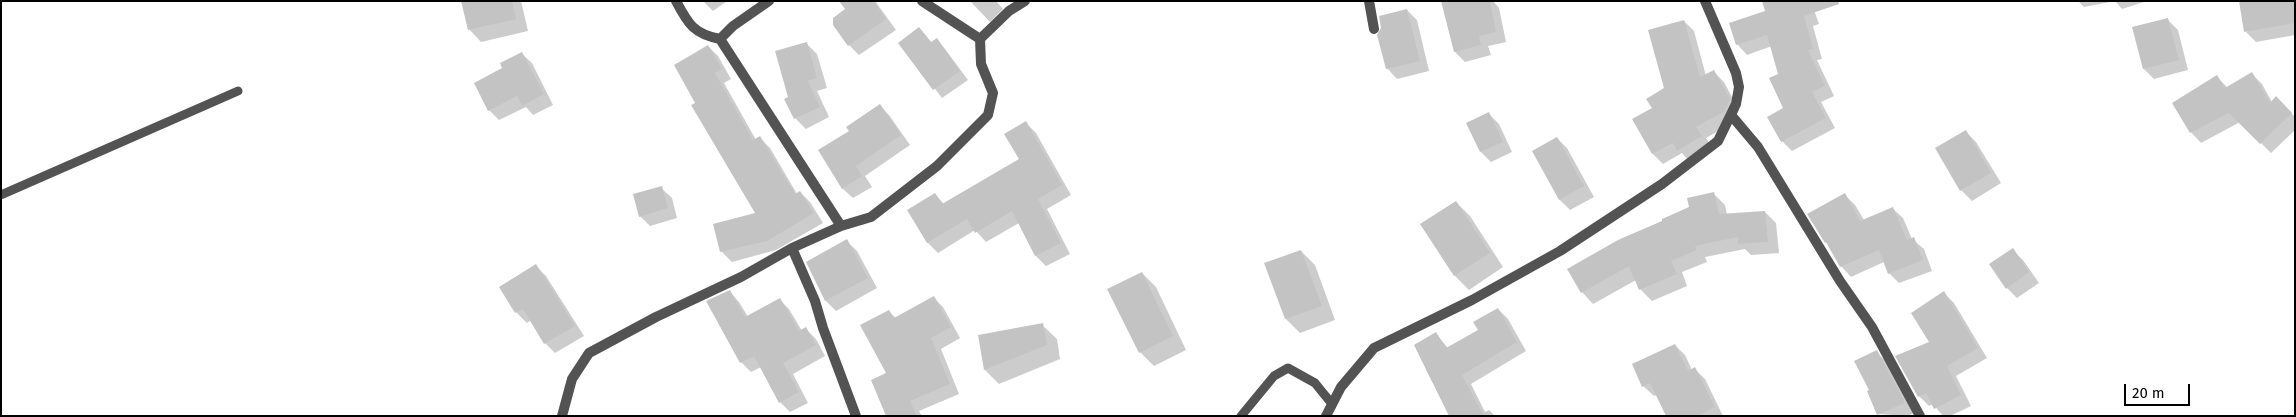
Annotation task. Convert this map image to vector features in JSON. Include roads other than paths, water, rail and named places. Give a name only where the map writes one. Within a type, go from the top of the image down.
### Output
[{"type":"street","points":[[676,1],[688,24],[705,36],[720,39],[841,226]]},
{"type":"street","points":[[720,39],[732,26],[769,1]]},
{"type":"street","points":[[922,1],[980,39]]},
{"type":"street","points":[[562,416],[572,379],[589,353],[656,317],[741,277],[792,248],[841,226],[871,216],[937,166],[988,115],[993,93],[981,64],[980,39],[1009,11],[1026,1]]},
{"type":"street","points":[[1369,1],[1374,29]]},
{"type":"street","points":[[1326,416],[1341,387],[1374,348],[1472,300],[1544,260],[1662,184],[1718,141],[1736,104],[1739,87],[1736,73],[1705,1]]},
{"type":"street","points":[[1731,115],[1758,146],[1840,281],[1872,327],[1920,416]]},
{"type":"street","points":[[792,248],[815,301],[823,328],[856,416]]},
{"type":"lane","points":[[1,195],[238,91]]},
{"type":"lane","points":[[1241,416],[1274,376],[1288,368],[1315,383],[1332,404]]}]
